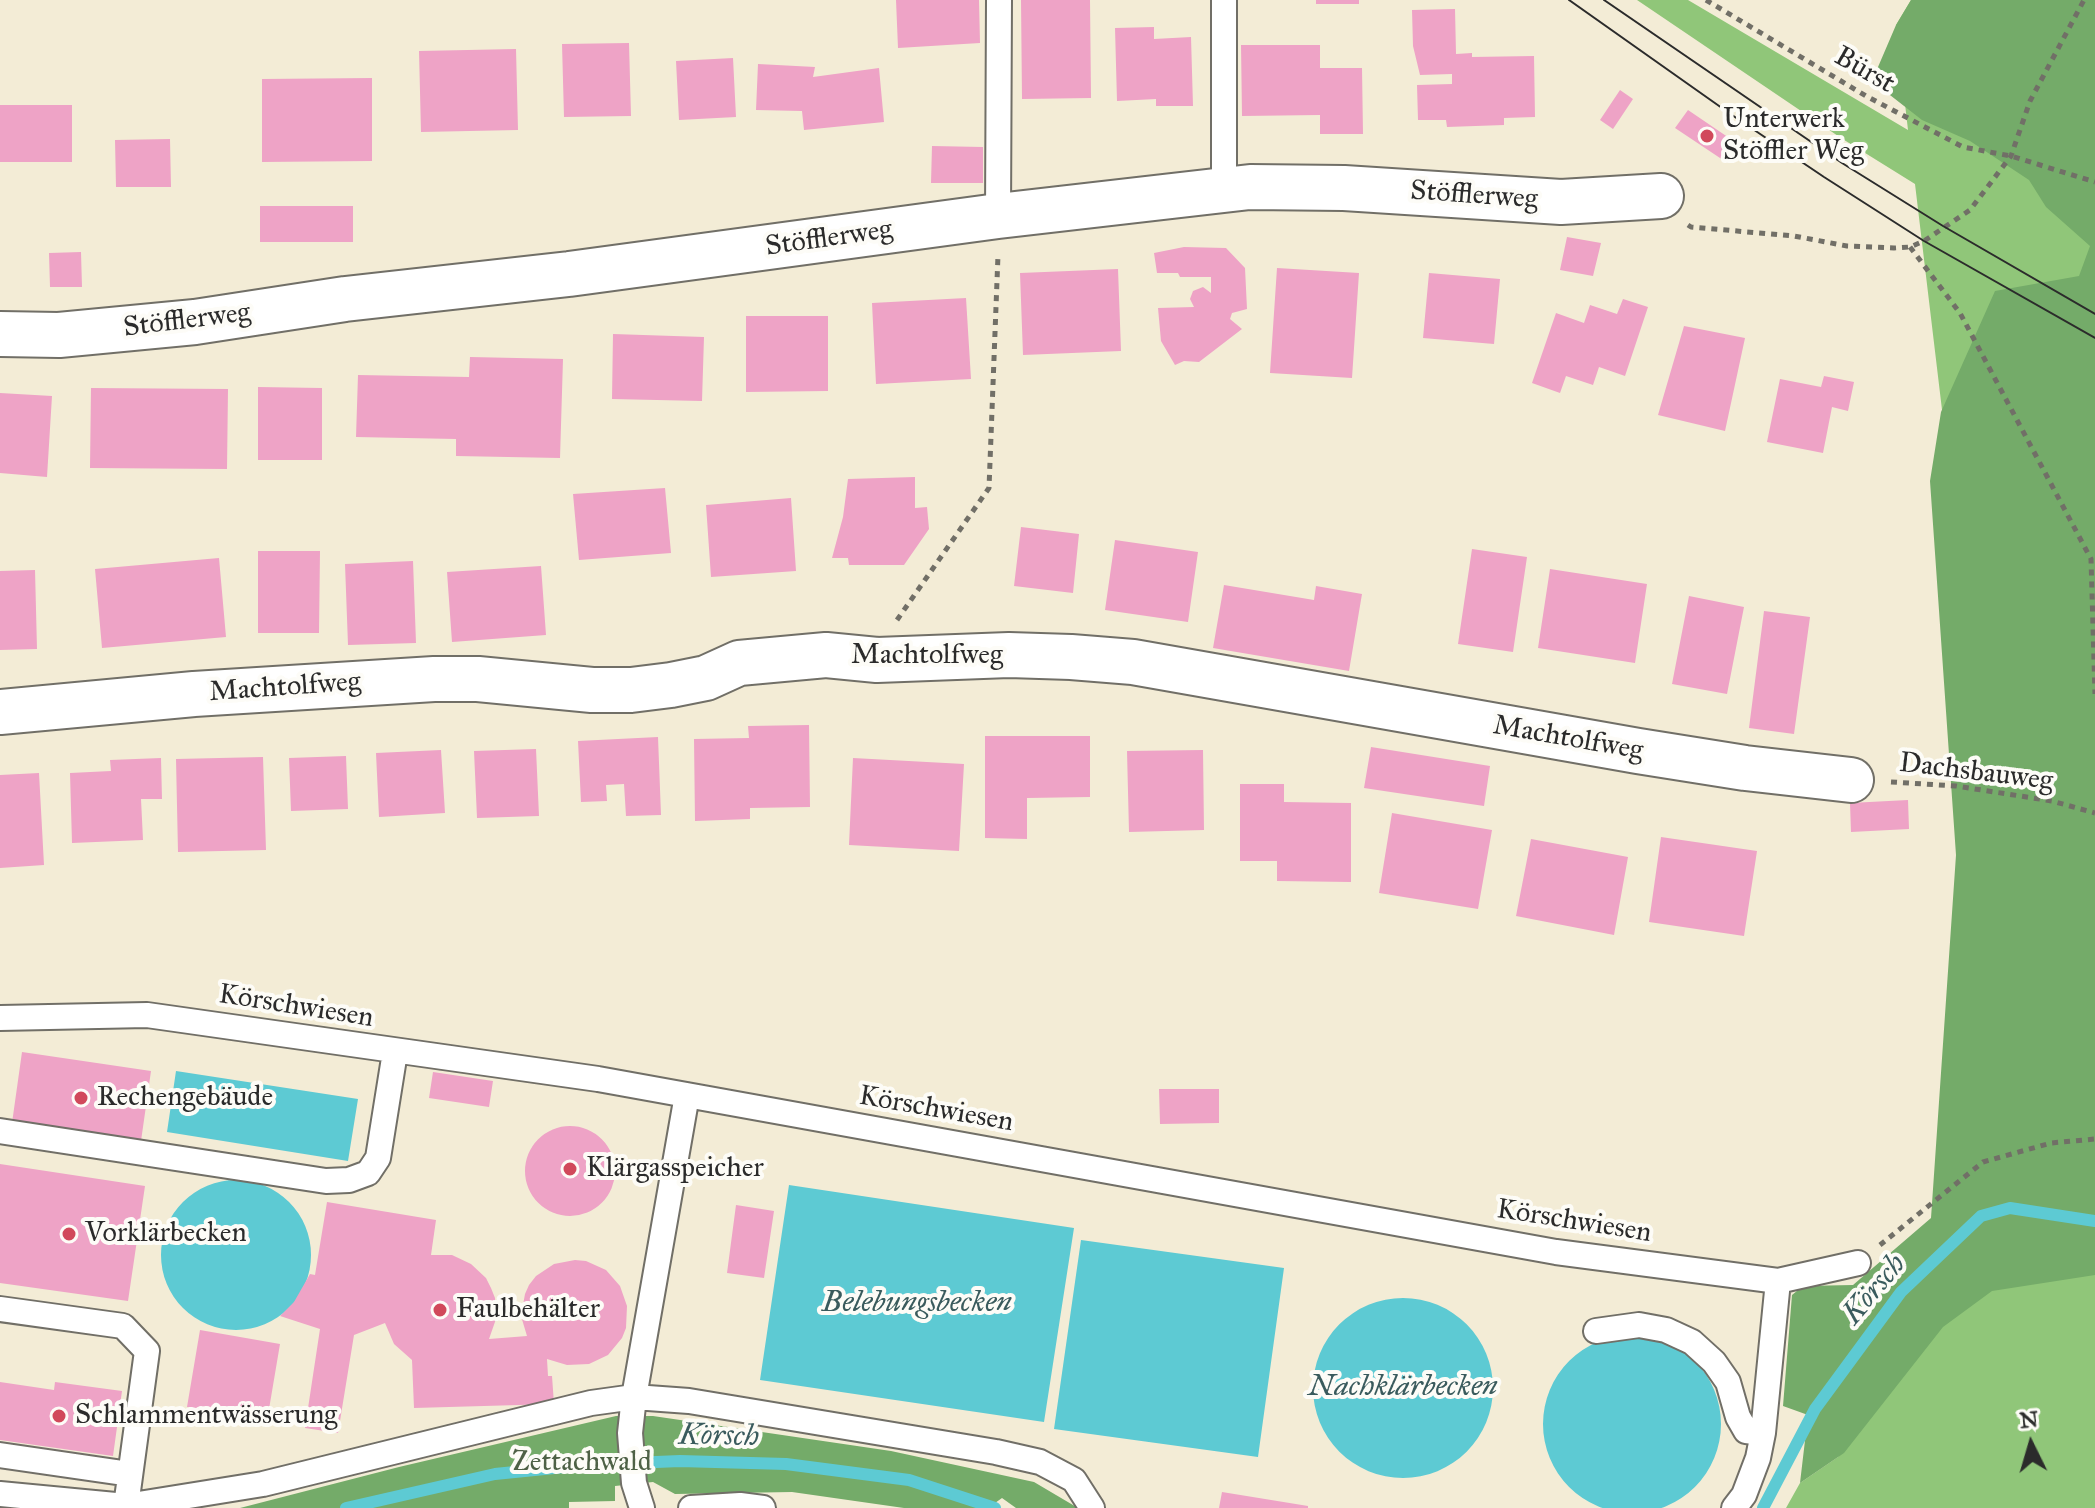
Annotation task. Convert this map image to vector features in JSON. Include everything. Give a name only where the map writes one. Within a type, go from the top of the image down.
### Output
[{"type":"street","name":"Stöfflerweg","points":[[0,334],[59,335],[195,322],[345,299],[569,274],[1224,189],[1344,188],[1561,202],[1661,196]]},
{"type":"street","name":"Machtolfweg","points":[[0,712],[194,694],[434,679],[478,679],[592,690],[631,690],[706,678],[739,663],[782,658],[826,655],[877,660],[1009,655],[1133,662],[1745,768],[1851,780]]},
{"type":"lane","points":[[998,216],[999,0]]},
{"type":"lane","points":[[1224,0],[1224,189]]},
{"type":"lane","name":"Körschwiesen","points":[[0,1018],[147,1015],[598,1079],[1556,1252],[1778,1281],[1858,1263]]},
{"type":"lane","points":[[0,1131],[326,1181],[349,1180],[368,1173],[378,1158],[395,1052]]},
{"type":"lane","points":[[642,1508],[634,1483],[630,1433],[687,1095]]},
{"type":"lane","points":[[1734,1508],[1744,1495],[1758,1458],[1763,1433],[1778,1281]]},
{"type":"lane","points":[[0,1309],[123,1326],[147,1351],[126,1506]]},
{"type":"lane","points":[[1596,1331],[1639,1325],[1666,1330],[1692,1342],[1714,1362],[1728,1382],[1738,1417],[1746,1431],[1763,1433]]},
{"type":"lane","points":[[0,1494],[126,1506],[263,1484],[591,1403],[634,1397],[689,1401],[1040,1462],[1074,1480],[1092,1508]]},
{"type":"lane","points":[[0,1455],[130,1474]]},
{"type":"lane","points":[[691,1508],[740,1505],[763,1508]]},
{"type":"path","name":"Bürst","points":[[1706,0],[1866,96],[1963,147],[2011,156],[2095,182]]},
{"type":"path","points":[[1661,196],[1691,227],[1763,232],[1847,246],[1910,247],[1924,241],[1970,210],[2011,156],[2030,101],[2084,0]]},
{"type":"path","points":[[877,660],[903,609],[989,488],[999,273],[998,216]]},
{"type":"path","points":[[1910,247],[1960,313],[2091,559],[2095,694]]},
{"type":"path","name":"Dachsbauweg","points":[[1851,780],[1956,786],[2052,801],[2095,813]]},
{"type":"path","points":[[1858,1263],[1983,1162],[2051,1143],[2095,1139]]},
{"type":"green space","points":[[1637,0],[1688,0],[1908,130],[1896,25],[1911,0],[2095,0],[2095,1508],[1786,1508],[1800,1483],[1838,1457],[2034,1179],[1915,184],[1841,138]]},
{"type":"green space","points":[[1911,0],[2095,0],[2095,1275],[1992,1291],[1943,1327],[1844,1453],[1800,1483],[1808,1415],[1783,1406],[1792,1295],[1803,1286],[1853,1285],[1931,1218],[1956,855],[1930,481],[1941,412],[1995,291],[2079,276],[2090,246],[2046,207],[2029,180],[1970,141],[1922,120],[1872,81],[1896,25]]},
{"type":"green space","name":"Zettachwald","points":[[616,1416],[653,1416],[891,1451],[1034,1482],[1078,1508],[1016,1508],[1002,1498],[988,1508],[904,1508],[792,1492],[675,1494],[653,1482],[615,1486],[615,1501],[569,1502],[569,1508],[240,1508]]},
{"type":"water","points":[[176,1071],[358,1099],[348,1161],[167,1132]]},
{"type":"water","points":[[236,1180],[265,1186],[289,1202],[305,1226],[311,1255],[305,1284],[289,1308],[265,1324],[236,1330],[207,1324],[183,1308],[167,1284],[161,1255],[167,1226],[183,1202],[207,1186]]},
{"type":"water","name":"Belebungsbecken","points":[[789,1185],[1074,1228],[1044,1422],[760,1380]]},
{"type":"water","name":"Belebungsbecken","points":[[1081,1240],[1284,1268],[1258,1457],[1054,1429]]},
{"type":"water","name":"Nachklärbecken","points":[[1403,1298],[1437,1305],[1467,1324],[1486,1354],[1493,1388],[1486,1422],[1467,1452],[1437,1471],[1403,1478],[1369,1471],[1339,1452],[1320,1422],[1313,1388],[1320,1354],[1339,1324],[1369,1305]]},
{"type":"water","name":"Nachklärbecken","points":[[1632,1335],[1666,1342],[1695,1361],[1714,1390],[1721,1424],[1714,1458],[1695,1487],[1666,1506],[1632,1513],[1598,1506],[1569,1487],[1550,1458],[1543,1424],[1550,1390],[1569,1361],[1598,1342]]},
{"type":"building","points":[[896,0],[979,0],[980,43],[898,48]]},
{"type":"building","points":[[1021,0],[1090,0],[1091,98],[1022,99]]},
{"type":"building","points":[[1316,0],[1359,0],[1359,4],[1316,4]]},
{"type":"building","points":[[1455,9],[1456,54],[1472,53],[1472,57],[1534,56],[1535,117],[1504,118],[1504,125],[1447,127],[1446,120],[1418,120],[1417,85],[1452,84],[1452,74],[1420,75],[1413,46],[1412,10]]},
{"type":"building","points":[[1154,27],[1154,39],[1191,37],[1193,106],[1156,106],[1156,99],[1117,101],[1115,28]]},
{"type":"building","points":[[629,43],[631,116],[564,117],[562,44]]},
{"type":"building","points":[[1241,45],[1320,45],[1320,68],[1362,68],[1363,134],[1320,134],[1320,115],[1242,116]]},
{"type":"building","points":[[516,49],[518,130],[421,132],[419,51]]},
{"type":"building","points":[[733,58],[736,117],[679,120],[676,61]]},
{"type":"building","points":[[758,64],[815,67],[813,77],[879,68],[884,122],[804,130],[802,111],[756,110]]},
{"type":"building","points":[[372,78],[372,161],[262,162],[262,79]]},
{"type":"building","points":[[1620,90],[1633,99],[1613,129],[1600,120]]},
{"type":"building","points":[[0,105],[72,105],[72,162],[0,162]]},
{"type":"building","name":"Unterwerk Stöffler Weg","points":[[1688,110],[1738,144],[1726,162],[1675,128]]},
{"type":"building","points":[[170,139],[171,187],[116,187],[115,140]]},
{"type":"building","points":[[932,146],[983,147],[983,183],[931,183]]},
{"type":"building","points":[[260,206],[353,206],[353,242],[260,242]]},
{"type":"building","points":[[1567,237],[1601,243],[1593,276],[1560,270]]},
{"type":"building","points":[[1184,247],[1226,248],[1245,268],[1247,309],[1232,313],[1230,319],[1242,329],[1199,362],[1184,361],[1175,365],[1161,341],[1158,308],[1194,307],[1190,299],[1193,291],[1203,287],[1211,293],[1211,277],[1157,273],[1154,253]]},
{"type":"building","points":[[81,252],[82,287],[50,287],[49,253]]},
{"type":"building","points":[[1277,268],[1359,273],[1352,378],[1270,373]]},
{"type":"building","points":[[1118,269],[1121,351],[1023,355],[1020,273]]},
{"type":"building","points":[[1429,273],[1500,279],[1494,344],[1423,338]]},
{"type":"building","points":[[966,298],[971,379],[876,384],[872,303]]},
{"type":"building","points":[[1623,299],[1648,307],[1625,376],[1599,367],[1593,385],[1566,376],[1560,393],[1532,383],[1556,313],[1584,323],[1590,305],[1617,314]]},
{"type":"building","points":[[746,316],[828,316],[828,391],[746,392]]},
{"type":"building","points":[[1684,326],[1745,338],[1725,431],[1658,415]]},
{"type":"building","points":[[613,334],[704,337],[702,401],[612,399]]},
{"type":"building","points":[[470,357],[563,359],[560,458],[456,456],[456,439],[356,437],[358,375],[469,377]]},
{"type":"building","points":[[1824,376],[1854,382],[1848,411],[1832,407],[1823,453],[1767,442],[1780,379],[1821,387]]},
{"type":"building","points":[[258,387],[322,388],[322,460],[258,460]]},
{"type":"building","points":[[91,388],[228,389],[227,469],[90,468]]},
{"type":"building","points":[[0,393],[52,396],[47,477],[0,473]]},
{"type":"building","points":[[915,477],[915,508],[927,507],[929,529],[904,565],[849,565],[848,558],[832,558],[843,517],[848,479]]},
{"type":"building","points":[[665,488],[671,553],[579,560],[573,494]]},
{"type":"building","points":[[791,498],[796,571],[711,577],[706,505]]},
{"type":"building","points":[[1021,527],[1079,534],[1073,593],[1014,586]]},
{"type":"building","points":[[1115,540],[1198,552],[1188,622],[1105,610]]},
{"type":"building","points":[[1472,549],[1527,557],[1513,652],[1458,644]]},
{"type":"building","points":[[258,551],[320,551],[319,633],[258,633]]},
{"type":"building","points":[[219,558],[226,637],[102,648],[95,569]]},
{"type":"building","points":[[413,561],[416,643],[348,645],[345,564]]},
{"type":"building","points":[[541,566],[546,635],[452,642],[447,572]]},
{"type":"building","points":[[1550,569],[1647,584],[1635,663],[1538,648]]},
{"type":"building","points":[[35,570],[37,649],[0,650],[0,571]]},
{"type":"building","points":[[1224,585],[1314,600],[1316,586],[1362,594],[1349,671],[1213,648]]},
{"type":"building","points":[[1689,596],[1744,607],[1727,694],[1672,684]]},
{"type":"building","points":[[1764,611],[1810,617],[1794,734],[1749,728]]},
{"type":"building","points":[[809,725],[810,807],[750,808],[750,819],[695,821],[694,739],[749,738],[748,726]]},
{"type":"building","points":[[985,736],[1090,736],[1090,797],[1027,798],[1027,839],[985,838]]},
{"type":"building","points":[[658,737],[661,815],[626,816],[624,784],[606,785],[607,801],[581,802],[578,741]]},
{"type":"building","points":[[1371,747],[1490,766],[1484,806],[1364,788]]},
{"type":"building","points":[[536,749],[539,816],[477,818],[474,751]]},
{"type":"building","points":[[441,750],[445,813],[379,817],[376,753]]},
{"type":"building","points":[[1203,750],[1204,830],[1129,832],[1127,751]]},
{"type":"building","points":[[346,756],[348,809],[291,811],[289,758]]},
{"type":"building","points":[[263,757],[266,850],[178,852],[176,759]]},
{"type":"building","points":[[161,758],[162,799],[141,799],[143,840],[72,843],[70,773],[111,771],[110,760]]},
{"type":"building","points":[[853,758],[964,764],[959,851],[849,845]]},
{"type":"building","points":[[39,773],[44,865],[0,868],[0,775]]},
{"type":"building","points":[[1240,784],[1284,784],[1284,802],[1351,803],[1351,882],[1277,881],[1277,861],[1240,861]]},
{"type":"building","points":[[1908,800],[1909,829],[1851,832],[1850,803]]},
{"type":"building","points":[[1392,813],[1492,830],[1478,909],[1379,893]]},
{"type":"building","points":[[1661,837],[1757,851],[1744,936],[1649,922]]},
{"type":"building","points":[[1531,839],[1628,857],[1614,935],[1516,916]]},
{"type":"building","name":"Rechengebäude","points":[[22,1052],[151,1071],[141,1141],[12,1123]]},
{"type":"building","points":[[433,1072],[493,1081],[489,1107],[429,1098]]},
{"type":"building","points":[[1159,1089],[1219,1089],[1219,1123],[1160,1124]]},
{"type":"building","name":"Klärgasspeicher","points":[[570,1126],[587,1129],[602,1139],[612,1154],[615,1171],[612,1188],[602,1203],[587,1213],[570,1216],[553,1213],[538,1203],[528,1188],[525,1171],[528,1154],[538,1139],[553,1129]]},
{"type":"building","name":"Vorklärbecken","points":[[0,1164],[145,1186],[128,1301],[0,1283]]},
{"type":"building","points":[[327,1202],[436,1220],[431,1255],[452,1255],[471,1264],[486,1278],[491,1288],[496,1319],[489,1339],[527,1336],[521,1316],[529,1285],[554,1264],[575,1260],[586,1261],[606,1270],[620,1286],[627,1306],[626,1328],[622,1338],[608,1355],[589,1364],[567,1365],[547,1359],[554,1404],[414,1408],[412,1360],[394,1344],[385,1323],[354,1335],[338,1433],[305,1428],[320,1329],[280,1316],[294,1302],[310,1274],[315,1275]]},
{"type":"building","points":[[736,1205],[774,1211],[764,1278],[727,1273]]},
{"type":"building","points":[[200,1330],[280,1344],[267,1421],[187,1407]]},
{"type":"building","name":"Schlammentwässerung","points":[[0,1382],[54,1390],[55,1382],[122,1391],[113,1456],[0,1440]]},
{"type":"building","points":[[1222,1492],[1308,1506],[1308,1508],[1219,1508]]},
{"type":"waterway","name":"Körsch","points":[[1763,1508],[1815,1409],[1901,1292],[1981,1216],[2010,1208],[2095,1221]]},
{"type":"waterway","name":"Körsch","points":[[346,1508],[495,1474],[584,1465],[680,1461],[786,1464],[909,1480],[995,1508]]},
{"type":"tram line","points":[[1569,0],[1824,177],[1924,241],[2095,338]]},
{"type":"tram line","points":[[1604,0],[1842,163],[2095,314]]},
{"type":"place","name":"Unterwerk Stöffler Weg","points":[[1707,136]]},
{"type":"place","name":"Rechengebäude","points":[[81,1098]]},
{"type":"place","name":"Klärgasspeicher","points":[[570,1169]]},
{"type":"place","name":"Vorklärbecken","points":[[69,1234]]},
{"type":"place","name":"Faulbehälter","points":[[440,1310]]},
{"type":"place","name":"Schlammentwässerung","points":[[59,1416]]}]
